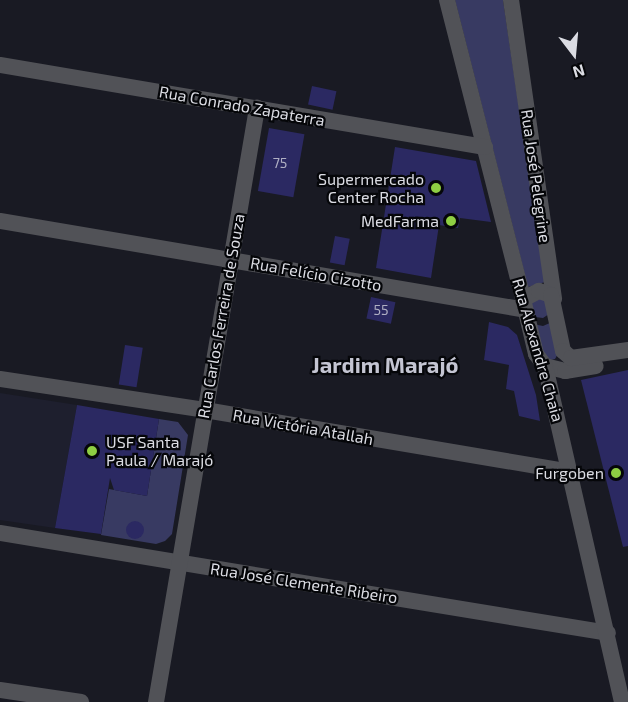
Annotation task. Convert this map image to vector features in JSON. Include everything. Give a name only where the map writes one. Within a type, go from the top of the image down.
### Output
[{"type":"street","name":"Rua Alexandre Chaia","points":[[447,0],[536,354],[545,366],[622,702]]},
{"type":"street","name":"Rua José Pelegrine","points":[[511,0],[554,306],[563,351],[571,358],[578,358],[628,350]]},
{"type":"street","name":"Rua Conrado Zapaterra","points":[[0,65],[485,147]]},
{"type":"street","name":"Rua Carlos Ferreira de Souza","points":[[156,702],[257,108]]},
{"type":"street","name":"Rua Felício Cizotto","points":[[0,221],[525,309]]},
{"type":"street","points":[[539,291],[548,293],[554,306],[544,320],[525,309],[539,291]]},
{"type":"street","points":[[545,366],[565,372],[628,360]]},
{"type":"street","name":"Rua Victória Atallah","points":[[0,379],[205,410],[570,472]]},
{"type":"street","name":"Rua José Clemente Ribeiro","points":[[0,533],[608,633]]},
{"type":"street","points":[[2,694],[81,702]]},
{"type":"shaded area","points":[[455,0],[503,0],[545,282],[528,287]]},
{"type":"shaded area","points":[[543,294],[549,314],[543,318],[535,317],[529,301]]},
{"type":"shaded area","points":[[552,322],[559,352],[555,359],[546,361],[533,324],[543,326]]},
{"type":"shaded area","points":[[0,393],[77,405],[55,528],[0,520]]},
{"type":"shaded area","points":[[159,419],[178,422],[188,435],[172,534],[165,541],[156,544],[101,535],[109,489],[147,496]]},
{"type":"building","points":[[312,86],[336,91],[333,110],[308,105]]},
{"type":"building","points":[[269,128],[304,134],[293,197],[258,191]]},
{"type":"building","name":"Supermercado Center Rocha","points":[[395,147],[476,161],[491,222],[460,218],[458,228],[439,225],[431,278],[376,268]]},
{"type":"building","points":[[335,236],[350,239],[345,265],[330,263]]},
{"type":"building","points":[[371,297],[395,302],[391,324],[366,319]]},
{"type":"building","points":[[489,322],[508,327],[517,335],[536,395],[540,421],[519,416],[514,391],[506,389],[509,365],[484,360]]},
{"type":"building","points":[[125,345],[143,348],[137,387],[119,385]]},
{"type":"building","name":"Furgoben","points":[[628,370],[628,546],[623,547],[581,380]]},
{"type":"building","name":"USF Santa Paula / Marajó","points":[[77,405],[159,419],[147,496],[114,490],[110,478],[101,534],[55,528]]},
{"type":"building","points":[[135,521],[141,524],[144,530],[141,536],[135,539],[129,536],[126,530],[129,524]]},
{"type":"place","name":"Supermercado Center Rocha","points":[[436,188]]},
{"type":"place","name":"MedFarma","points":[[451,221]]},
{"type":"place","name":"USF Santa Paula / Marajó","points":[[92,451]]},
{"type":"place","name":"Furgoben","points":[[616,473]]},
{"type":"district","name":"Jardim Marajó","points":[[385,365]]}]
